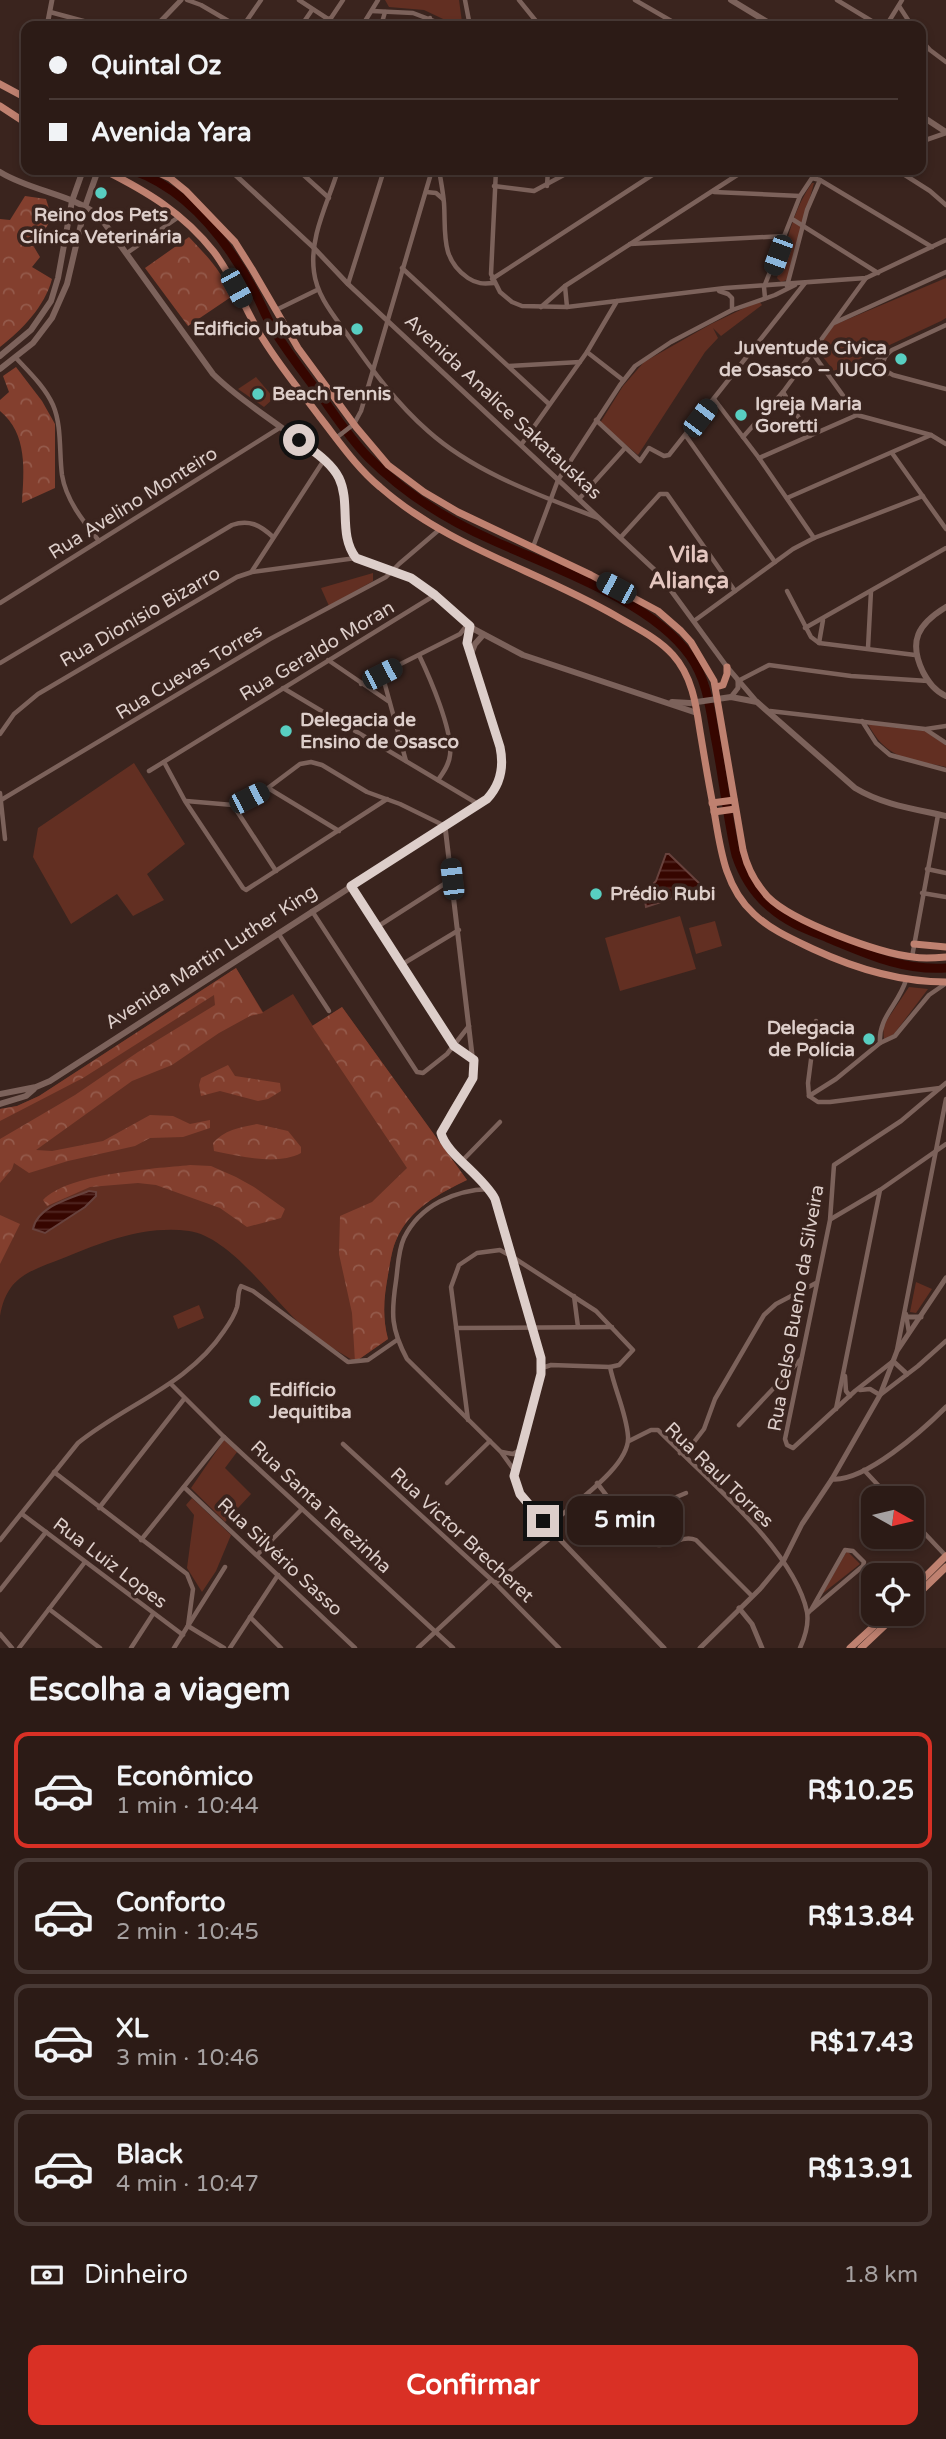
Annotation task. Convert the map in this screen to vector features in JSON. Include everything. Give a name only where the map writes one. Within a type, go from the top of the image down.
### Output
[{"type":"main road","points":[[731,0],[766,21]]},
{"type":"main road","points":[[0,83],[21,95]]},
{"type":"main road","points":[[0,106],[21,119]]},
{"type":"main road","points":[[926,119],[946,133]]},
{"type":"main road","points":[[0,172],[21,184],[72,201],[100,217],[213,374],[227,388],[324,460],[340,479],[348,541],[356,558],[411,578],[483,635],[542,663],[697,713]]},
{"type":"main road","points":[[0,356],[31,330],[51,301],[58,278],[72,201],[81,175]]},
{"type":"main road","points":[[0,369],[41,335],[52,318],[67,284],[85,207],[96,175]]},
{"type":"main road","points":[[115,175],[150,193],[180,216],[215,254],[270,349],[339,436],[358,466],[381,489],[440,529],[586,598],[657,640],[679,662],[696,703],[726,872],[741,899],[759,919],[780,933],[868,971],[906,980],[946,983]]},
{"type":"main road","points":[[119,175],[123,179]]},
{"type":"main road","points":[[164,175],[186,191],[229,235],[253,269],[298,348],[353,425],[388,465],[424,492],[458,512],[592,575],[668,618],[691,642],[704,661],[716,687],[732,800],[746,863],[760,887],[779,907],[851,939],[912,957],[946,957]]},
{"type":"main road","points":[[69,220],[76,216],[82,220]]},
{"type":"main road","points":[[946,607],[923,625],[917,636],[915,655],[928,681],[946,696]]},
{"type":"main road","name":"Avenida Martin Luther King","points":[[0,1094],[36,1087],[50,1081],[480,805],[496,789],[502,762],[500,747],[467,643],[469,625]]},
{"type":"main road","points":[[471,656],[475,644],[483,635]]},
{"type":"main road","points":[[716,687],[726,681],[727,667]]},
{"type":"main road","points":[[663,701],[696,703],[731,697],[757,702],[855,788],[868,796],[895,806],[942,815]]},
{"type":"main road","points":[[715,803],[732,800]]},
{"type":"main road","points":[[716,812],[734,809]]},
{"type":"main road","points":[[914,944],[946,947]]},
{"type":"main road","name":"Avenida Martin Luther King","points":[[2,1104],[26,1096],[36,1087]]},
{"type":"main road","points":[[0,1094],[7,1097],[2,1104]]},
{"type":"main road","points":[[924,1578],[946,1556]]},
{"type":"main road","points":[[924,1588],[946,1567]]},
{"type":"main road","points":[[850,1648],[874,1626]]},
{"type":"main road","points":[[861,1648],[884,1626]]},
{"type":"street","points":[[48,21],[52,0]]},
{"type":"street","points":[[161,21],[181,0]]},
{"type":"street","points":[[187,0],[228,21]]},
{"type":"street","points":[[246,21],[261,0]]},
{"type":"street","points":[[299,0],[325,19],[331,18],[343,0]]},
{"type":"street","points":[[365,21],[378,0]]},
{"type":"street","points":[[465,0],[468,21]]},
{"type":"street","points":[[519,0],[536,21]]},
{"type":"street","points":[[635,0],[671,21]]},
{"type":"street","points":[[837,0],[874,21]]},
{"type":"street","points":[[887,21],[901,3],[910,21]]},
{"type":"street","points":[[304,21],[312,10]]},
{"type":"street","points":[[372,11],[413,13],[436,21]]},
{"type":"street","points":[[50,12],[83,21]]},
{"type":"street","points":[[382,21],[385,12]]},
{"type":"street","points":[[926,46],[946,62]]},
{"type":"street","points":[[926,140],[946,133]]},
{"type":"street","name":"Avenida Analice Sakatauskas","points":[[235,175],[313,247],[348,284],[659,574],[727,667],[757,702]]},
{"type":"street","points":[[304,175],[329,198]]},
{"type":"street","points":[[336,175],[313,247],[317,290],[373,369],[411,414],[437,439],[489,472],[601,520]]},
{"type":"street","points":[[348,284],[382,175]]},
{"type":"street","points":[[339,436],[353,425],[360,411],[431,175]]},
{"type":"street","points":[[440,175],[446,244],[455,268],[472,281],[483,284],[493,281],[652,175]]},
{"type":"street","points":[[495,175],[491,258],[493,281],[500,292],[512,302],[522,306],[567,306],[777,284],[787,288],[791,295],[790,303]]},
{"type":"street","points":[[547,186],[548,175]]},
{"type":"street","points":[[494,186],[534,191],[565,175]]},
{"type":"street","points":[[541,307],[565,285],[738,175]]},
{"type":"street","points":[[905,175],[946,205]]},
{"type":"street","points":[[765,298],[766,284],[800,196],[812,178],[820,180],[932,247]]},
{"type":"street","points":[[787,288],[802,225],[820,180]]},
{"type":"street","points":[[426,192],[436,193],[444,200]]},
{"type":"street","points":[[713,192],[800,196]]},
{"type":"street","points":[[127,253],[180,216]]},
{"type":"street","points":[[792,219],[878,273]]},
{"type":"street","points":[[629,244],[785,236]]},
{"type":"street","points":[[532,548],[558,480],[624,380],[647,356],[732,310],[778,294],[787,288],[805,283],[866,278],[946,240]]},
{"type":"street","points":[[402,268],[550,404]]},
{"type":"street","points":[[833,323],[946,272]]},
{"type":"street","points":[[743,437],[783,392],[866,278]]},
{"type":"street","points":[[596,421],[640,461],[649,448],[667,456],[686,436],[805,283]]},
{"type":"street","points":[[777,284],[778,294]]},
{"type":"street","points":[[565,285],[567,306]]},
{"type":"street","points":[[275,310],[317,290]]},
{"type":"street","points":[[714,290],[730,296],[733,301],[732,310]]},
{"type":"street","points":[[521,445],[587,352],[617,300]]},
{"type":"street","points":[[944,388],[875,370],[875,363],[886,354],[946,325]]},
{"type":"street","points":[[811,351],[857,415],[931,435],[946,444]]},
{"type":"street","points":[[587,352],[624,380]]},
{"type":"street","points":[[886,354],[884,367],[893,375]]},
{"type":"street","points":[[16,358],[42,387],[52,403],[57,422],[64,484],[76,509],[99,541]]},
{"type":"street","points":[[508,366],[580,362]]},
{"type":"street","points":[[783,392],[810,436]]},
{"type":"street","points":[[714,399],[814,538]]},
{"type":"street","points":[[759,458],[857,415]]},
{"type":"street","name":"Rua Avelino Monteiro","points":[[0,603],[281,427]]},
{"type":"street","points":[[787,498],[931,435]]},
{"type":"street","points":[[686,436],[775,562]]},
{"type":"street","points":[[579,499],[625,448]]},
{"type":"street","points":[[892,453],[946,529]]},
{"type":"street","points":[[252,572],[324,460]]},
{"type":"street","points":[[621,537],[650,504],[660,495],[667,494],[735,591]]},
{"type":"street","points":[[694,621],[793,549],[814,538],[923,496]]},
{"type":"street","points":[[0,663],[232,525],[240,522],[255,524],[274,537]]},
{"type":"street","name":"Rua Cuevas Torres","points":[[1,800],[270,639],[386,577],[440,529]]},
{"type":"street","points":[[805,628],[946,548]]},
{"type":"street","name":"Rua Dionísio Bizarro","points":[[0,734],[21,706],[46,688],[223,584],[252,572],[356,558]]},
{"type":"street","points":[[787,591],[805,628],[819,643],[915,655]]},
{"type":"street","points":[[868,648],[871,591]]},
{"type":"street","name":"Rua Geraldo Moran","points":[[149,771],[435,595]]},
{"type":"street","points":[[819,643],[823,618]]},
{"type":"street","points":[[361,684],[460,634],[469,625]]},
{"type":"street","points":[[419,655],[433,688],[450,746],[449,760],[438,780]]},
{"type":"street","points":[[328,660],[389,701]]},
{"type":"street","points":[[731,697],[738,688],[738,681],[769,665],[851,676],[928,681]]},
{"type":"street","points":[[382,674],[406,761]]},
{"type":"street","points":[[284,688],[480,805]]},
{"type":"street","points":[[770,711],[925,729],[946,726]]},
{"type":"street","points":[[861,721],[876,743],[890,755],[946,770]]},
{"type":"street","points":[[925,729],[946,743]]},
{"type":"street","points":[[164,762],[185,801],[243,888],[250,889],[387,799]]},
{"type":"street","points":[[185,801],[233,805],[268,788],[300,764],[311,762],[322,765],[368,792],[445,826],[474,1060],[473,1078],[442,1130],[444,1142],[489,1189],[495,1199],[541,1358],[541,1368],[514,1471],[515,1483],[520,1494],[554,1535],[664,1648]]},
{"type":"street","points":[[268,788],[339,831]]},
{"type":"street","points":[[0,793],[5,839]]},
{"type":"street","points":[[233,805],[276,871]]},
{"type":"street","points":[[912,957],[927,869],[942,815]]},
{"type":"street","points":[[927,869],[946,873]]},
{"type":"street","points":[[377,927],[452,879]]},
{"type":"street","points":[[351,886],[454,1046],[474,1060]]},
{"type":"street","points":[[922,893],[946,897]]},
{"type":"street","points":[[312,911],[417,1072],[423,1073],[454,1046],[470,1024]]},
{"type":"street","points":[[401,965],[459,930]]},
{"type":"street","points":[[278,933],[329,1011]]},
{"type":"street","points":[[880,1043],[881,1024],[900,995],[906,980]]},
{"type":"street","points":[[809,1096],[836,1079],[880,1043],[898,1034],[929,995],[946,983]]},
{"type":"street","points":[[816,1021],[808,1083],[809,1096],[814,1100],[830,1102],[940,1088],[946,1083]]},
{"type":"street","name":"Rua Celso Bueno da Silveira","points":[[836,1410],[793,1448],[787,1445],[785,1439],[830,1220],[834,1168],[837,1162],[901,1121],[940,1088]]},
{"type":"street","points":[[700,1648],[772,1576],[784,1560],[802,1524],[832,1479],[880,1395],[897,1351],[946,1100]]},
{"type":"street","points":[[462,1161],[500,1122]]},
{"type":"street","points":[[830,1220],[880,1190],[946,1144]]},
{"type":"street","points":[[489,1189],[463,1191],[434,1204],[404,1237],[392,1324],[407,1359],[501,1452],[514,1471]]},
{"type":"street","points":[[836,1410],[880,1190]]},
{"type":"street","points":[[468,1420],[451,1287],[459,1265],[477,1253],[500,1250],[574,1295],[596,1311],[633,1350],[619,1365],[610,1367],[551,1365],[541,1368]]},
{"type":"street","points":[[897,1351],[942,1290],[946,1278]]},
{"type":"street","points":[[680,1453],[694,1442],[704,1429],[715,1399],[764,1315],[782,1300],[817,1283]]},
{"type":"street","points":[[0,1540],[78,1443],[171,1384],[198,1361],[224,1331],[237,1307],[239,1290],[243,1285],[348,1362],[368,1360],[397,1340]]},
{"type":"street","points":[[574,1295],[578,1327]]},
{"type":"street","points":[[904,1307],[909,1327],[907,1337]]},
{"type":"street","points":[[907,1317],[921,1317]]},
{"type":"street","points":[[456,1328],[613,1327]]},
{"type":"street","points":[[880,1395],[946,1341]]},
{"type":"street","points":[[541,1358],[551,1365]]},
{"type":"street","points":[[738,1425],[801,1359]]},
{"type":"street","points":[[836,1410],[893,1361]]},
{"type":"street","points":[[893,1361],[907,1374]]},
{"type":"street","points":[[548,1527],[622,1457],[629,1441],[624,1410],[610,1367]]},
{"type":"street","points":[[846,1368],[845,1387],[850,1396]]},
{"type":"street","points":[[870,1389],[872,1377]]},
{"type":"street","name":"Rua Santa Terezinha","points":[[171,1384],[224,1437],[453,1648]]},
{"type":"street","points":[[855,1391],[870,1389],[880,1395]]},
{"type":"street","points":[[99,1508],[184,1399]]},
{"type":"street","points":[[832,1479],[842,1479],[864,1470],[913,1438],[946,1407]]},
{"type":"street","name":"Rua Raul Torres","points":[[629,1441],[656,1429],[758,1530],[784,1560],[809,1612]]},
{"type":"street","points":[[141,1540],[224,1437]]},
{"type":"street","points":[[447,1483],[490,1441]]},
{"type":"street","name":"Rua Victor Brecheret","points":[[343,1444],[493,1581],[559,1648]]},
{"type":"street","points":[[501,1452],[513,1454],[520,1450]]},
{"type":"street","points":[[864,1470],[879,1486]]},
{"type":"street","points":[[54,1472],[181,1569],[191,1580],[194,1589],[188,1626]]},
{"type":"street","points":[[597,1483],[653,1545],[696,1539],[752,1595]]},
{"type":"street","name":"Rua Silvério Sasso","points":[[184,1487],[355,1648]]},
{"type":"street","points":[[626,1518],[686,1493]]},
{"type":"street","points":[[257,1555],[302,1509]]},
{"type":"street","name":"Rua Luiz Lopes","points":[[22,1514],[183,1635]]},
{"type":"street","points":[[0,1590],[46,1532]]},
{"type":"street","points":[[924,1533],[946,1556]]},
{"type":"street","points":[[418,1648],[493,1581],[554,1535]]},
{"type":"street","points":[[800,1648],[805,1637],[809,1612],[845,1550],[850,1549],[864,1562],[863,1566],[809,1612]]},
{"type":"street","points":[[19,1648],[85,1562]]},
{"type":"street","points":[[174,1648],[225,1567]]},
{"type":"street","points":[[230,1648],[278,1575]]},
{"type":"street","points":[[739,1608],[752,1625],[762,1648]]},
{"type":"street","points":[[49,1609],[100,1648]]},
{"type":"street","points":[[131,1648],[153,1614]]},
{"type":"street","points":[[250,1617],[281,1648]]},
{"type":"street","points":[[188,1626],[225,1648]]},
{"type":"street","points":[[0,1634],[12,1648]]},
{"type":"shaded area","points":[[385,0],[459,0],[462,21],[447,21],[424,10],[389,7]]},
{"type":"shaded area","points":[[812,183],[787,280],[781,282],[777,278],[790,229],[799,205]]},
{"type":"shaded area","points":[[946,278],[946,318],[941,321],[834,371],[816,348],[834,325]]},
{"type":"shaded area","points":[[759,301],[762,305],[721,336],[713,328],[718,338],[705,352],[638,455],[600,423],[623,386],[644,362],[711,324]]},
{"type":"shaded area","name":"Beach Tennis","points":[[256,377],[274,398],[264,407],[238,389]]},
{"type":"shaded area","points":[[373,573],[373,581],[329,606],[321,588]]},
{"type":"shaded area","points":[[868,724],[925,731],[946,745],[946,767],[900,756],[883,745]]},
{"type":"shaded area","points":[[134,763],[185,844],[147,874],[164,900],[133,916],[117,894],[71,924],[33,857],[38,828]]},
{"type":"shaded area","points":[[666,854],[700,884],[698,890],[646,907],[644,894],[656,881]]},
{"type":"shaded area","points":[[680,916],[696,969],[620,991],[605,938]]},
{"type":"shaded area","points":[[715,921],[722,946],[696,954],[689,928]]},
{"type":"shaded area","points":[[236,968],[263,1012],[293,994],[313,1026],[342,1007],[467,1180],[436,1196],[418,1210],[397,1238],[391,1256],[385,1299],[388,1339],[355,1362],[310,1333],[253,1274],[221,1246],[205,1236],[173,1230],[142,1232],[111,1240],[32,1271],[22,1276],[8,1291],[0,1316],[0,1109],[17,1106],[39,1096]]},
{"type":"shaded area","points":[[909,987],[928,989],[894,1034],[884,1040],[883,1026]]},
{"type":"shaded area","points":[[89,1191],[96,1192],[96,1196],[85,1207],[45,1233],[33,1229],[36,1221],[47,1209]]},
{"type":"shaded area","points":[[916,1282],[932,1289],[916,1313],[910,1312]]},
{"type":"shaded area","points":[[199,1305],[204,1318],[178,1329],[173,1316]]},
{"type":"shaded area","points":[[224,1440],[237,1452],[225,1468],[251,1494],[225,1522],[191,1488]]},
{"type":"shaded area","points":[[192,1498],[231,1535],[216,1571],[202,1592],[187,1568],[194,1515],[186,1505]]},
{"type":"shaded area","points":[[847,1551],[860,1564],[822,1594]]},
{"type":"green space","points":[[25,196],[46,199],[52,218],[34,247],[40,257],[32,267],[52,279],[44,299],[32,317],[0,347],[0,219],[10,220]]},
{"type":"green space","points":[[189,237],[219,272],[231,297],[188,326],[145,268]]},
{"type":"green space","points":[[16,367],[42,401],[55,424],[55,488],[22,503],[23,466],[20,442],[9,420],[0,411],[0,400],[9,392],[3,376]]},
{"type":"green space","points":[[236,968],[263,1013],[250,1016],[219,1033],[172,1065],[132,1081],[36,1150],[52,1151],[103,1141],[150,1115],[173,1116],[190,1124],[210,1120],[210,1128],[183,1137],[150,1138],[135,1146],[29,1173],[14,1163],[0,1183],[0,1139],[75,1095],[138,1052],[215,1005],[214,995],[83,1078],[0,1121],[0,1109],[17,1106],[39,1096]]},
{"type":"green space","points":[[342,1007],[467,1180],[427,1203],[403,1228],[392,1251],[385,1291],[384,1314],[388,1339],[355,1362],[352,1313],[339,1254],[340,1216],[372,1202],[407,1168],[312,1026]]},
{"type":"green space","points":[[228,1065],[235,1076],[280,1083],[281,1091],[268,1099],[258,1101],[220,1091],[201,1096],[201,1078]]},
{"type":"green space","points":[[257,1124],[288,1131],[301,1147],[301,1153],[270,1159],[214,1151],[213,1143],[222,1135]]},
{"type":"green space","points":[[190,1165],[211,1166],[254,1187],[285,1209],[281,1218],[247,1227],[220,1208],[156,1185],[138,1183],[90,1187],[47,1206],[43,1200],[55,1191],[91,1178]]},
{"type":"green space","points":[[0,1215],[20,1224],[0,1264]]},
{"type":"waterway","points":[[143,175],[187,203],[217,234],[242,270],[290,355],[351,437],[382,471],[411,494],[459,524],[599,587],[651,618],[673,636],[696,665],[704,684],[736,855],[750,884],[765,903],[798,926],[871,955],[915,967],[946,968]]},
{"type":"place","name":"Reino dos Pets Clínica Veterinária","points":[[101,193]]},
{"type":"place","name":"Edificio Ubatuba","points":[[357,329]]},
{"type":"place","name":"Juventude Civica de Osasco – JUCO","points":[[901,359]]},
{"type":"place","name":"Beach Tennis","points":[[258,394]]},
{"type":"place","name":"Igreja Maria Goretti","points":[[741,415]]},
{"type":"place","name":"Delegacia de Ensino de Osasco","points":[[286,731]]},
{"type":"place","name":"Prédio Rubi","points":[[596,894]]},
{"type":"place","name":"Delegacia de Polícia","points":[[869,1039]]},
{"type":"place","name":"Edifício Jequitiba","points":[[255,1401]]},
{"type":"district","name":"Vila Aliança","points":[[689,568]]},
{"type":"route","points":[[299,440],[324,460],[340,479],[344,521],[352,554],[363,561],[411,578],[470,626],[467,643],[500,747],[500,776],[496,789],[487,799],[351,886],[454,1046],[474,1060],[473,1078],[441,1133],[444,1142],[482,1180],[495,1199],[541,1358],[541,1374],[514,1476],[520,1494],[543,1521]]}]
